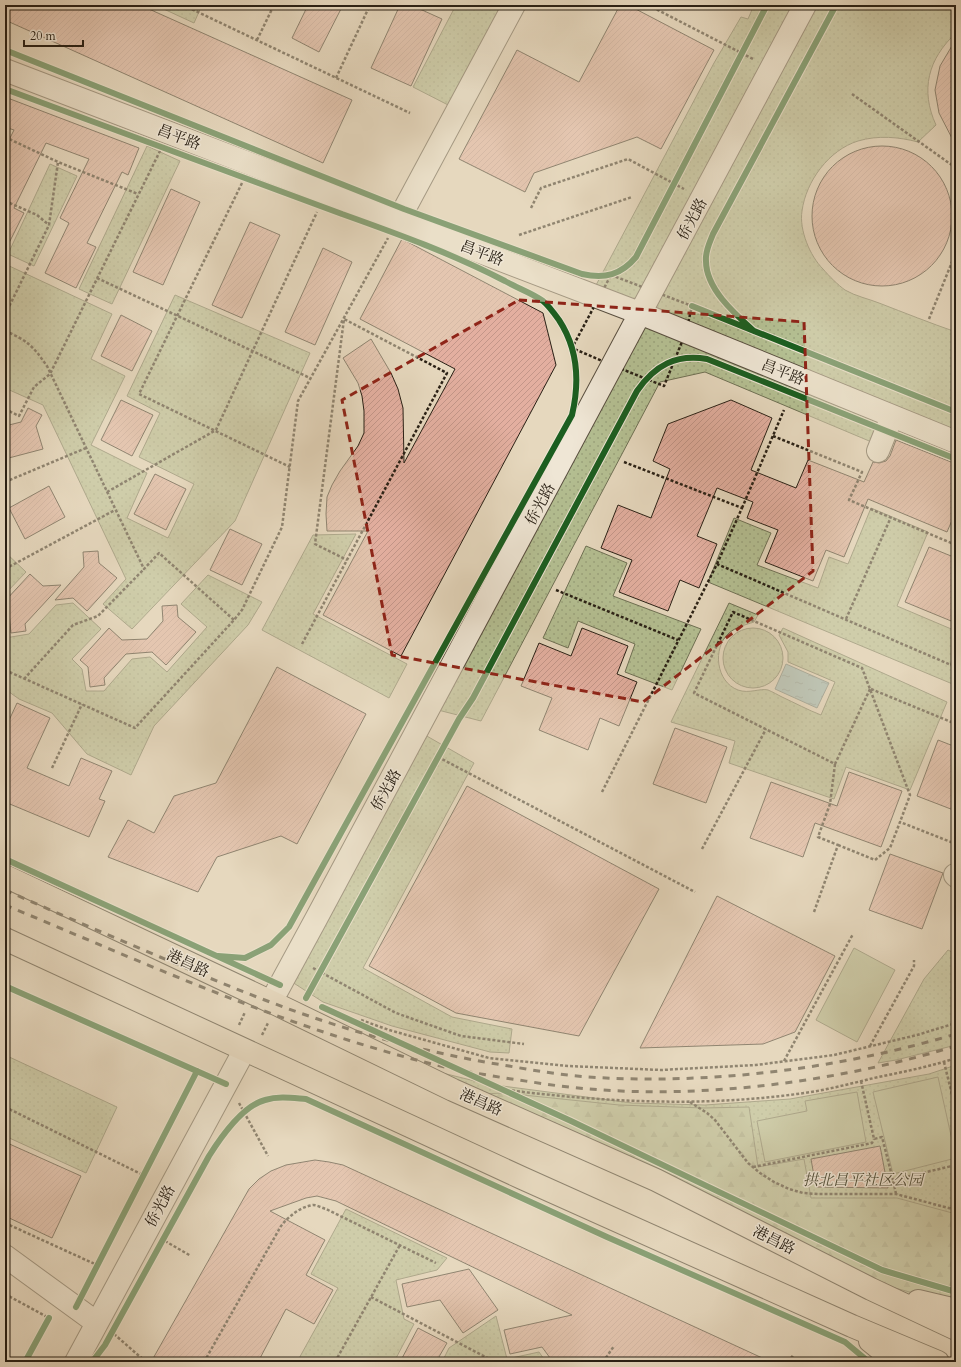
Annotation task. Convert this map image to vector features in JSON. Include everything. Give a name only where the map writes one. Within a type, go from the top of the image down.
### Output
[{"type":"main road","name":"港昌路","points":[[5,876],[453,1090],[656,1180],[871,1289],[956,1329]]},
{"type":"main road","points":[[5,939],[244,1051],[522,1178],[852,1326],[938,1362]]},
{"type":"main road","points":[[871,1289],[956,1310]]},
{"type":"main road","points":[[852,1326],[896,1362]]},
{"type":"street","points":[[398,221],[514,5]]},
{"type":"street","name":"侨光路","points":[[271,1002],[642,314],[805,5]]},
{"type":"street","name":"昌平路","points":[[5,70],[642,314],[956,442]]},
{"type":"street","points":[[878,451],[892,416]]},
{"type":"street","name":"侨光路","points":[[76,1362],[108,1330],[226,1084],[244,1051]]},
{"type":"street","points":[[5,1256],[108,1330]]},
{"type":"path","points":[[183,5],[410,112]]},
{"type":"path","points":[[257,40],[274,5]]},
{"type":"path","points":[[336,78],[370,5]]},
{"type":"path","points":[[648,5],[771,69]]},
{"type":"path","points":[[738,60],[745,46]]},
{"type":"path","points":[[852,94],[956,168]]},
{"type":"path","points":[[5,137],[58,162],[138,194]]},
{"type":"path","points":[[154,144],[169,149]]},
{"type":"path","points":[[5,409],[19,416],[34,387],[50,374],[162,147]]},
{"type":"path","points":[[531,208],[542,188],[628,159],[702,199]]},
{"type":"path","points":[[5,315],[49,225],[58,162]]},
{"type":"path","points":[[245,177],[139,394],[290,467]]},
{"type":"path","points":[[671,191],[678,177]]},
{"type":"path","points":[[107,492],[216,430],[326,193]]},
{"type":"path","points":[[519,235],[632,198]]},
{"type":"path","points":[[5,201],[37,215],[49,225]]},
{"type":"path","points":[[5,670],[135,728],[234,620],[242,610],[282,527],[298,401],[398,221]]},
{"type":"path","points":[[929,319],[956,252]]},
{"type":"path","points":[[605,276],[621,272]]},
{"type":"path","points":[[97,278],[252,352],[311,378]]},
{"type":"path","points":[[692,306],[699,309]]},
{"type":"path","points":[[302,644],[446,373],[344,319]]},
{"type":"path","points":[[344,319],[315,544],[347,560]]},
{"type":"path","points":[[5,331],[21,338],[36,350],[50,374],[144,568]]},
{"type":"path","points":[[568,337],[575,357]]},
{"type":"path","points":[[668,363],[683,358]]},
{"type":"path","points":[[641,385],[650,374]]},
{"type":"path","points":[[602,792],[717,564],[784,410]]},
{"type":"path","points":[[773,436],[862,472],[849,500],[956,545]]},
{"type":"path","points":[[5,482],[86,448]]},
{"type":"path","points":[[624,462],[742,508]]},
{"type":"path","points":[[5,568],[116,510]]},
{"type":"path","points":[[846,620],[891,517]]},
{"type":"path","points":[[24,679],[73,625],[98,616],[159,553],[234,620]]},
{"type":"path","points":[[717,564],[952,665],[956,654]]},
{"type":"path","points":[[556,590],[678,640]]},
{"type":"path","points":[[835,764],[694,693],[733,612],[862,668],[870,689],[910,795],[890,848],[875,860],[818,837],[830,804],[835,764],[870,689]]},
{"type":"path","points":[[870,689],[956,724]]},
{"type":"path","points":[[52,768],[82,704]]},
{"type":"path","points":[[702,848],[766,729]]},
{"type":"path","points":[[435,764],[442,750]]},
{"type":"path","points":[[438,757],[695,892]]},
{"type":"path","points":[[900,822],[956,844]]},
{"type":"path","points":[[814,912],[838,845]]},
{"type":"path","points":[[784,1061],[853,934]]},
{"type":"path","points":[[294,958],[396,1013],[462,1036],[524,1044]]},
{"type":"path","points":[[870,1046],[914,966],[914,960]]},
{"type":"path","points":[[317,979],[324,966]]},
{"type":"path","points":[[359,1021],[490,1058],[568,1066],[661,1070],[756,1064],[834,1055],[917,1035],[956,1022]]},
{"type":"path","points":[[359,1021],[387,1036]]},
{"type":"path","points":[[503,1090],[577,1097],[689,1102],[743,1100],[798,1094],[933,1066],[956,1058]]},
{"type":"path","points":[[944,1062],[956,1111]]},
{"type":"path","points":[[861,1081],[874,1139]]},
{"type":"path","points":[[226,1084],[245,1113],[268,1156]]},
{"type":"path","points":[[951,1091],[956,1089]]},
{"type":"path","points":[[503,1090],[523,1099]]},
{"type":"path","points":[[689,1102],[707,1113],[715,1120],[735,1147],[760,1174],[789,1189],[803,1193],[818,1194],[896,1194],[956,1210]]},
{"type":"path","points":[[5,1107],[144,1175]]},
{"type":"path","points":[[752,1167],[872,1143],[874,1139],[882,1137],[896,1194]]},
{"type":"path","points":[[893,1180],[956,1165]]},
{"type":"path","points":[[140,1182],[147,1168]]},
{"type":"path","points":[[204,1362],[281,1226],[288,1217],[301,1209],[314,1205],[326,1209],[436,1263]]},
{"type":"path","points":[[5,1223],[97,1265]]},
{"type":"path","points":[[159,1246],[167,1233]]},
{"type":"path","points":[[163,1240],[191,1256]]},
{"type":"path","points":[[336,1362],[400,1245]]},
{"type":"path","points":[[94,1272],[101,1258]]},
{"type":"path","points":[[5,1294],[49,1318],[45,1324]]},
{"type":"path","points":[[371,1297],[495,1362]]},
{"type":"path","points":[[108,1330],[146,1362]]},
{"type":"path","points":[[603,1362],[614,1346]]},
{"type":"path","points":[[790,1356],[798,1362]]},
{"type":"highlighted area","points":[[519,300],[804,322],[813,571],[643,702],[392,655],[342,400]]},
{"type":"green space","points":[[155,5],[202,5],[194,23]]},
{"type":"green space","points":[[456,5],[506,5],[452,107],[413,87]]},
{"type":"green space","points":[[754,5],[799,5],[640,304],[595,287],[714,63],[741,17],[748,19]]},
{"type":"green space","points":[[808,5],[956,5],[956,33],[946,43],[933,64],[928,87],[928,100],[936,125],[918,142],[881,137],[866,139],[847,145],[829,159],[814,178],[804,200],[802,226],[806,242],[818,264],[845,290],[956,332],[956,436],[649,312]]},
{"type":"green space","points":[[147,146],[180,161],[112,304],[79,289]]},
{"type":"green space","points":[[50,164],[77,176],[34,266],[8,254]]},
{"type":"green space","points":[[5,264],[112,314],[91,359],[125,376],[91,445],[147,473],[127,518],[168,538],[194,484],[139,457],[160,413],[127,396],[175,295],[310,353],[235,521],[132,629],[103,604],[126,579],[43,405],[5,388]]},
{"type":"green space","points":[[644,320],[885,418],[874,443],[705,372],[660,382],[481,721],[438,710]]},
{"type":"green space","points":[[871,508],[928,532],[897,606],[956,631],[955,685],[708,582],[734,518],[771,533],[757,565],[818,588],[829,557],[848,564]]},
{"type":"green space","points":[[356,534],[313,614],[407,664],[389,698],[262,630],[313,535]]},
{"type":"green space","points":[[586,546],[627,563],[613,596],[701,629],[672,690],[625,672],[635,644],[578,621],[568,648],[543,638]]},
{"type":"green space","points":[[5,552],[26,572],[5,594]]},
{"type":"green space","points":[[208,575],[262,602],[248,625],[154,726],[131,775],[87,754],[52,713],[19,699],[5,689],[5,638],[29,634],[56,605],[73,603],[101,629],[72,659],[82,669],[86,691],[104,691],[132,659],[150,657],[167,672],[207,627],[181,604]]},
{"type":"green space","points":[[729,603],[758,615],[754,622],[729,633],[720,647],[719,664],[721,672],[725,680],[738,690],[768,690],[821,715],[835,682],[788,662],[788,652],[779,635],[783,628],[947,702],[910,790],[846,767],[834,799],[729,763],[735,741],[671,722]]},
{"type":"green space","points":[[747,628],[759,628],[775,636],[781,646],[783,658],[781,670],[775,680],[759,688],[747,688],[731,680],[723,664],[723,652],[731,636]]},
{"type":"green space","points":[[425,735],[474,763],[363,968],[452,1017],[512,1029],[509,1053],[490,1052],[392,1026],[323,1002],[289,980]]},
{"type":"green space","points":[[854,948],[895,970],[857,1042],[816,1020]]},
{"type":"green space","points":[[948,950],[956,954],[956,1045],[878,1063],[924,979]]},
{"type":"green space","points":[[5,1055],[117,1107],[86,1173],[5,1136]]},
{"type":"green space","name":"拱北昌平社区公园","points":[[398,1062],[487,1084],[632,1103],[705,1105],[790,1099],[929,1074],[956,1065],[956,1310],[872,1289]]},
{"type":"green space","points":[[938,1077],[956,1158],[893,1174],[873,1092]]},
{"type":"green space","points":[[857,1092],[866,1142],[765,1162],[757,1121],[807,1111],[805,1101]]},
{"type":"green space","points":[[504,1093],[619,1105],[704,1108],[749,1107],[758,1167],[804,1159],[811,1198],[897,1198],[956,1214],[956,1295],[953,1304],[877,1283],[481,1094]]},
{"type":"green space","points":[[346,1209],[447,1258],[437,1270],[396,1280],[404,1319],[414,1324],[394,1362],[297,1362],[338,1288],[311,1274]]},
{"type":"green space","points":[[496,1316],[507,1359],[539,1352],[546,1362],[442,1362],[449,1348]]},
{"type":"water","points":[[786,664],[829,683],[817,708],[775,689]]},
{"type":"building","points":[[5,5],[140,5],[352,100],[323,163],[5,20]]},
{"type":"building","points":[[308,5],[343,5],[319,52],[292,38]]},
{"type":"building","points":[[400,5],[411,5],[442,19],[411,86],[371,68]]},
{"type":"building","points":[[620,5],[628,5],[714,50],[661,149],[637,137],[534,173],[525,192],[459,159],[517,50],[579,82]]},
{"type":"building","points":[[956,39],[956,146],[939,113],[935,90],[940,66]]},
{"type":"building","points":[[5,97],[139,148],[128,175],[122,172],[87,243],[96,247],[76,288],[45,273],[69,223],[60,218],[89,159],[46,143],[14,208],[24,213],[5,251],[5,148],[14,130],[5,127]]},
{"type":"building","points":[[882,146],[902,149],[909,152],[921,158],[936,172],[949,196],[952,216],[949,236],[946,243],[940,255],[926,270],[902,283],[882,286],[862,283],[855,280],[843,274],[828,260],[815,236],[812,216],[815,196],[818,189],[824,177],[838,162],[862,149]]},
{"type":"building","points":[[171,189],[200,202],[163,285],[133,272]]},
{"type":"building","points":[[250,222],[280,235],[242,318],[212,305]]},
{"type":"building","points":[[402,239],[543,313],[556,365],[401,656],[323,615],[368,531],[327,531],[327,497],[340,471],[358,446],[364,433],[362,396],[358,383],[343,358],[371,339],[391,373],[398,389],[403,408],[404,463],[455,369],[360,319]]},
{"type":"building","points":[[323,248],[352,262],[315,345],[285,332]]},
{"type":"building","points":[[121,315],[152,331],[132,371],[101,356]]},
{"type":"building","points":[[121,400],[153,415],[132,456],[101,440]]},
{"type":"building","points":[[731,400],[772,418],[751,470],[796,488],[808,460],[864,482],[873,462],[879,463],[886,461],[890,456],[896,440],[956,464],[956,511],[947,532],[868,499],[844,557],[826,550],[813,581],[765,562],[778,530],[747,518],[753,502],[717,488],[697,536],[717,544],[699,588],[680,580],[668,611],[619,592],[632,560],[601,548],[618,505],[651,518],[670,469],[653,461],[668,424]]},
{"type":"building","points":[[28,408],[42,415],[36,426],[43,449],[5,459],[5,426],[21,422]]},
{"type":"building","points":[[155,474],[186,489],[166,530],[134,514]]},
{"type":"building","points":[[49,486],[65,517],[25,539],[9,508]]},
{"type":"building","points":[[230,529],[262,544],[242,585],[210,570]]},
{"type":"building","points":[[929,547],[956,558],[956,623],[905,602]]},
{"type":"building","points":[[98,551],[99,563],[117,578],[87,611],[73,598],[55,600],[84,567],[83,552]]},
{"type":"building","points":[[30,574],[43,586],[61,585],[25,624],[26,631],[11,633],[9,613],[5,610],[5,601]]},
{"type":"building","points":[[177,605],[178,617],[196,632],[166,665],[152,652],[126,654],[104,678],[105,685],[90,687],[88,667],[80,660],[109,628],[122,640],[147,639],[163,621],[162,606]]},
{"type":"building","points":[[582,628],[628,646],[617,674],[637,682],[619,726],[600,718],[588,750],[539,730],[552,698],[521,686],[539,643],[571,656]]},
{"type":"building","points":[[277,667],[366,714],[297,844],[281,836],[217,857],[198,892],[108,857],[128,820],[154,833],[174,796],[216,783]]},
{"type":"building","points":[[17,703],[50,718],[27,768],[69,786],[81,758],[112,771],[99,799],[105,801],[89,837],[5,802],[5,729]]},
{"type":"building","points":[[675,728],[727,747],[706,803],[653,784]]},
{"type":"building","points":[[938,740],[956,747],[956,811],[917,796]]},
{"type":"building","points":[[849,772],[902,791],[881,847],[815,823],[803,857],[750,838],[771,782],[837,806]]},
{"type":"building","points":[[467,786],[659,889],[579,1036],[456,1013],[369,966]]},
{"type":"building","points":[[890,854],[943,873],[922,929],[869,910]]},
{"type":"building","points":[[717,896],[835,956],[795,1032],[763,1044],[640,1048]]},
{"type":"building","points":[[5,1142],[81,1176],[52,1238],[5,1216]]},
{"type":"building","points":[[880,1146],[888,1188],[816,1187],[811,1159]]},
{"type":"building","points":[[315,1160],[343,1165],[771,1362],[553,1362],[542,1347],[510,1354],[504,1330],[572,1315],[336,1201],[317,1196],[306,1198],[270,1211],[325,1240],[306,1275],[333,1290],[314,1324],[286,1309],[258,1362],[151,1362],[249,1189],[259,1179],[271,1171],[286,1165]]},
{"type":"building","points":[[469,1269],[498,1310],[463,1333],[440,1300],[407,1307],[402,1284]]},
{"type":"building","points":[[418,1328],[447,1343],[436,1362],[400,1362]]},
{"type":"railway","points":[[5,890],[204,976],[314,1018],[357,1032],[422,1049],[539,1071],[588,1077],[634,1079],[681,1079],[774,1072],[866,1057],[956,1034]]},
{"type":"railway","points":[[5,905],[163,971],[269,1013],[323,1032],[377,1049],[441,1066],[536,1083],[578,1088],[634,1091],[727,1089],[821,1078],[867,1069],[956,1046]]},
{"type":"cycle path","points":[[5,50],[404,209],[582,274],[605,276],[618,272],[636,257],[767,5]]},
{"type":"cycle path","points":[[754,331],[730,309],[716,291],[707,271],[707,250],[713,234],[836,5]]},
{"type":"cycle path","points":[[5,89],[404,237],[485,271],[543,301],[557,317],[565,331],[574,354],[576,366],[576,390],[572,415],[289,927],[271,945],[245,958],[218,956]]},
{"type":"cycle path","points":[[692,306],[956,412]]},
{"type":"cycle path","points":[[306,998],[459,719],[473,698],[637,391],[651,374],[667,363],[676,360],[686,358],[707,359],[956,459]]},
{"type":"cycle path","points":[[5,859],[280,985]]},
{"type":"cycle path","points":[[5,986],[226,1084]]},
{"type":"cycle path","points":[[322,1007],[571,1121],[882,1270],[956,1292]]},
{"type":"cycle path","points":[[76,1307],[197,1071]]},
{"type":"cycle path","points":[[92,1362],[105,1345],[209,1156],[220,1140],[240,1115],[256,1103],[275,1098],[306,1099],[607,1237],[845,1342],[869,1362]]},
{"type":"cycle path","points":[[25,1362],[49,1318]]}]
